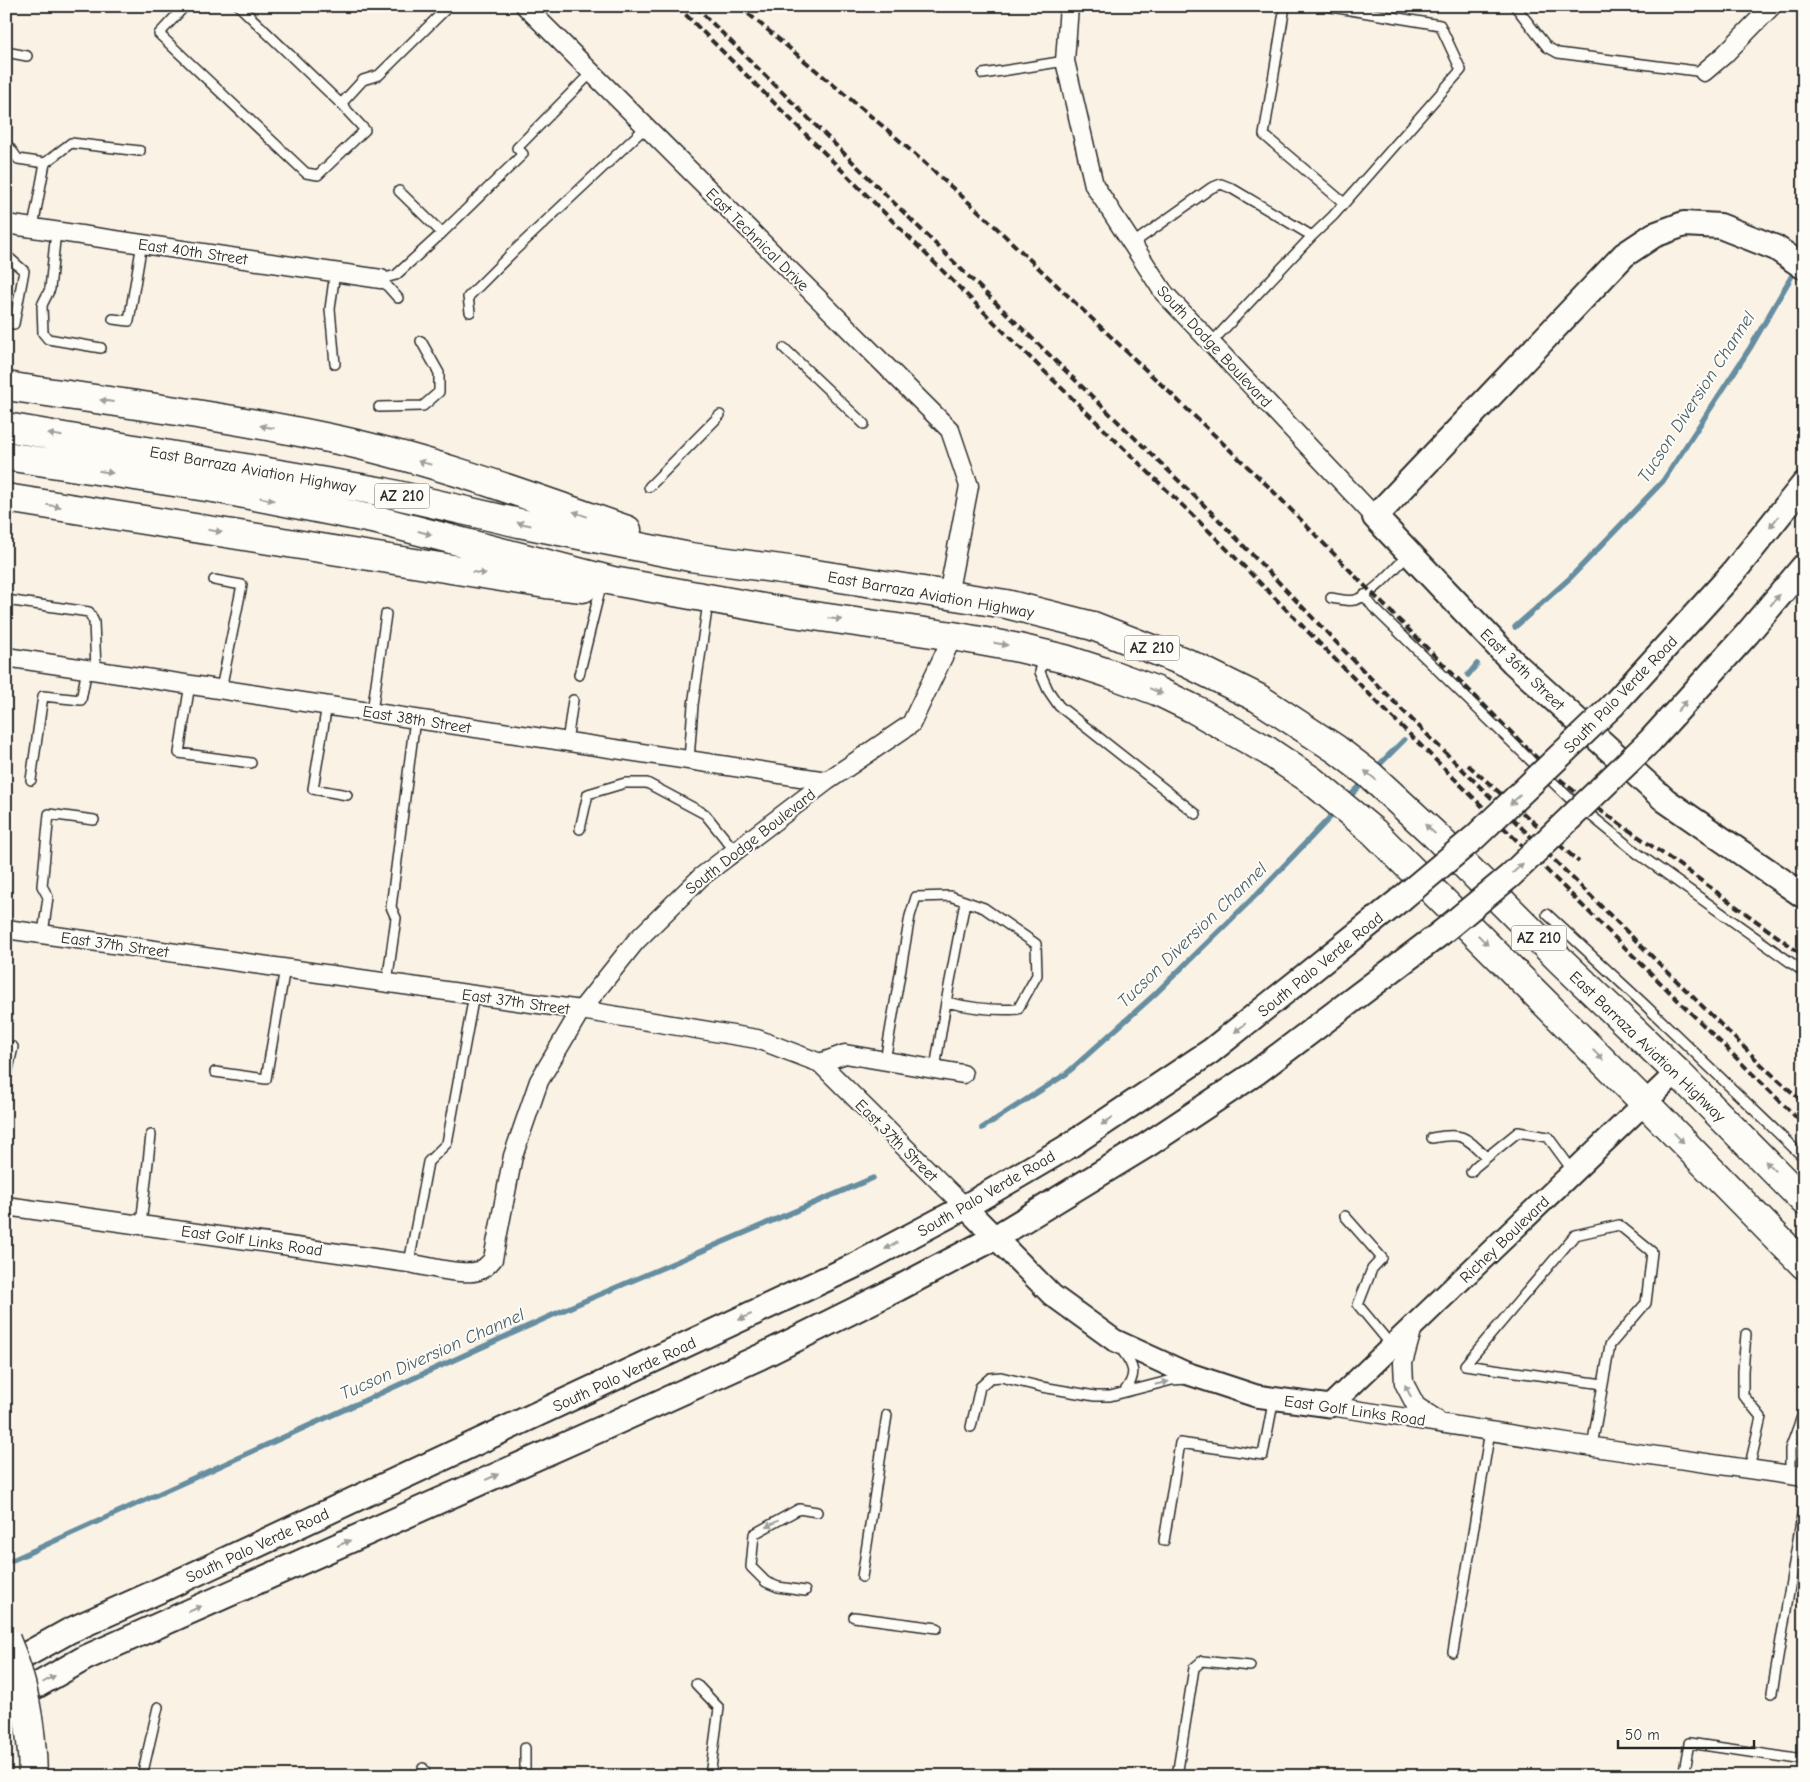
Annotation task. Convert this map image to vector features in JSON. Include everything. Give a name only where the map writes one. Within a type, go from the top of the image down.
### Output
[{"type":"main road","points":[[1375,517],[1624,255],[1654,234],[1684,224],[1720,226],[1776,248],[1804,267]]},
{"type":"main road","points":[[6,386],[324,437],[503,486],[644,536],[709,554],[796,571]]},
{"type":"main road","name":"East Barraza Aviation Highway","points":[[6,427],[384,492],[520,523],[690,557],[796,571],[1006,604],[1092,626],[1187,662],[1228,682],[1303,726],[1370,775],[1402,802],[1677,1072],[1804,1201]]},
{"type":"main road","name":"East Barraza Aviation Highway","points":[[6,456],[219,489],[377,520],[613,581],[786,612],[953,636],[1045,654],[1108,673],[1157,691],[1194,709],[1268,751],[1311,780],[1374,832],[1645,1102]]},
{"type":"main road","name":"South Palo Verde Road","points":[[6,1666],[69,1631],[174,1584],[856,1265],[965,1207],[1069,1146],[1211,1051],[1401,899],[1482,831],[1613,705],[1733,573],[1804,484]]},
{"type":"main road","points":[[6,498],[534,582],[786,612]]},
{"type":"main road","name":"East 36th Street","points":[[1375,517],[1514,662],[1665,800],[1804,896]]},
{"type":"main road","name":"South Palo Verde Road","points":[[6,1702],[85,1658],[760,1357],[996,1237],[1147,1145],[1257,1072],[1441,933],[1510,876],[1649,742],[1747,634],[1804,566]]},
{"type":"main road","points":[[953,636],[967,621],[982,618],[1001,618],[1100,640],[1188,670],[1303,726]]},
{"type":"main road","name":"AZ 210","points":[[1645,1102],[1804,1265]]},
{"type":"main road","points":[[6,1640],[20,1674],[28,1712],[33,1776]]},
{"type":"street","name":"East Technical Drive","points":[[525,6],[950,430],[968,486],[948,595]]},
{"type":"street","name":"South Dodge Boulevard","points":[[1069,6],[1065,61],[1094,186],[1164,293],[1375,517]]},
{"type":"street","points":[[1704,72],[1724,55],[1772,6]]},
{"type":"street","name":"East 40th Street","points":[[6,224],[381,279]]},
{"type":"street","name":"South Dodge Boulevard","points":[[493,1259],[513,1156],[538,1081],[581,1010],[636,940],[701,876],[827,781],[911,724],[953,636]]},
{"type":"street","name":"East 38th Street","points":[[6,657],[827,781]]},
{"type":"street","name":"East 37th Street","points":[[6,928],[581,1010],[757,1039],[820,1063],[965,1207]]},
{"type":"street","points":[[820,1063],[845,1054],[963,1074]]},
{"type":"street","name":"Richey Boulevard","points":[[1330,1406],[1677,1072]]},
{"type":"street","name":"East Golf Links Road","points":[[6,1206],[463,1272],[477,1272],[488,1266],[493,1259]]},
{"type":"street","name":"East Golf Links Road","points":[[965,1207],[1052,1295],[1114,1340],[1186,1373],[1256,1396],[1797,1476]]},
{"type":"street","points":[[1413,1327],[1404,1363],[1404,1383],[1416,1406],[1442,1423]]},
{"type":"lane","points":[[185,6],[159,34],[306,173],[318,176],[365,130],[341,104],[239,6]]},
{"type":"lane","points":[[341,104],[363,80],[379,75],[449,6]]},
{"type":"lane","points":[[1285,6],[1264,136],[1344,203]]},
{"type":"lane","points":[[1212,343],[1344,203],[1461,70],[1440,25],[1326,6]]},
{"type":"lane","points":[[1515,6],[1547,47],[1558,53],[1704,72]]},
{"type":"lane","points":[[6,52],[27,56]]},
{"type":"lane","points":[[983,74],[1065,61]]},
{"type":"lane","points":[[398,298],[381,279],[396,275],[523,154],[516,148],[591,73]]},
{"type":"lane","points":[[470,312],[468,297],[514,251],[646,128]]},
{"type":"lane","points":[[6,143],[18,159],[45,163]]},
{"type":"lane","points":[[33,228],[45,163],[71,143],[140,151]]},
{"type":"lane","points":[[1132,244],[1211,188],[1221,184],[1312,236]]},
{"type":"lane","points":[[399,191],[442,233]]},
{"type":"lane","points":[[56,231],[50,289],[42,305],[43,333],[48,339],[101,348]]},
{"type":"lane","points":[[113,319],[129,321],[142,244]]},
{"type":"lane","points":[[6,255],[24,271],[14,324],[6,323]]},
{"type":"lane","points":[[335,272],[330,309],[335,364]]},
{"type":"lane","points":[[379,407],[423,406],[439,392],[438,373],[422,341]]},
{"type":"lane","points":[[784,348],[864,424]]},
{"type":"lane","points":[[649,487],[720,415]]},
{"type":"lane","points":[[1331,598],[1356,600],[1371,592],[1410,554]]},
{"type":"lane","points":[[214,580],[242,585],[222,689]]},
{"type":"lane","points":[[579,675],[600,590]]},
{"type":"lane","points":[[1364,595],[1373,607],[1567,796],[1637,853],[1804,972]]},
{"type":"lane","points":[[6,600],[89,612],[94,622],[92,670],[81,700],[43,696],[31,780]]},
{"type":"lane","points":[[689,760],[693,705],[708,603]]},
{"type":"lane","points":[[372,712],[386,614]]},
{"type":"lane","points":[[1045,654],[1040,672],[1048,690],[1059,706],[1196,814]]},
{"type":"lane","points":[[190,684],[180,753],[251,764]]},
{"type":"lane","points":[[567,742],[573,700]]},
{"type":"lane","points":[[327,705],[313,789],[347,795]]},
{"type":"lane","points":[[387,983],[396,918],[391,907],[415,719]]},
{"type":"lane","points":[[580,829],[588,794],[625,783],[647,783],[705,814],[735,850]]},
{"type":"lane","points":[[43,934],[48,897],[42,886],[49,814],[94,820]]},
{"type":"lane","points":[[885,1061],[910,916],[916,898],[950,896],[984,908],[1036,944],[1036,975],[1018,1009],[969,1008],[946,1002]]},
{"type":"lane","points":[[935,1069],[965,902]]},
{"type":"lane","points":[[1547,914],[1804,1158]]},
{"type":"lane","points":[[215,1072],[266,1079],[285,968]]},
{"type":"lane","points":[[409,1263],[428,1162],[447,1143],[474,995]]},
{"type":"lane","points":[[6,1079],[13,1047]]},
{"type":"lane","points":[[1471,1172],[1486,1157],[1518,1132],[1548,1137],[1574,1172]]},
{"type":"lane","points":[[1432,1138],[1450,1134],[1468,1139],[1486,1157]]},
{"type":"lane","points":[[141,1225],[151,1135]]},
{"type":"lane","points":[[1345,1216],[1382,1258],[1372,1269],[1358,1305],[1393,1346]]},
{"type":"lane","points":[[1592,1446],[1610,1345],[1646,1303],[1652,1252],[1620,1225],[1575,1235],[1465,1365],[1603,1384]]},
{"type":"lane","points":[[1746,1334],[1743,1395],[1761,1417],[1748,1469]]},
{"type":"lane","points":[[1114,1340],[1132,1363],[1132,1380],[1124,1392]]},
{"type":"lane","points":[[971,1428],[980,1387],[990,1378],[1001,1377],[1090,1396],[1110,1396],[1172,1380],[1201,1378]]},
{"type":"lane","points":[[1164,1541],[1180,1443],[1263,1454],[1274,1398]]},
{"type":"lane","points":[[1797,1476],[1790,1449],[1804,1410]]},
{"type":"lane","points":[[862,1577],[886,1415]]},
{"type":"lane","points":[[1453,1652],[1490,1431]]},
{"type":"lane","points":[[1772,1694],[1804,1504]]},
{"type":"lane","points":[[805,1591],[778,1587],[766,1582],[751,1567],[754,1534],[799,1509],[817,1512]]},
{"type":"lane","points":[[854,1618],[937,1628]]},
{"type":"lane","points":[[1177,1776],[1194,1668],[1202,1661],[1250,1666]]},
{"type":"lane","points":[[696,1684],[719,1708],[710,1776]]},
{"type":"lane","points":[[142,1776],[158,1707]]},
{"type":"lane","points":[[1683,1776],[1689,1743],[1804,1760]]},
{"type":"lane","points":[[525,1748],[525,1776]]},
{"type":"waterway","name":"Tucson Diversion Channel","points":[[1515,627],[1570,578],[1663,481],[1750,348],[1797,267]]},
{"type":"waterway","points":[[1468,675],[1477,664]]},
{"type":"waterway","name":"Tucson Diversion Channel","points":[[1375,769],[1404,740]]},
{"type":"waterway","name":"Tucson Diversion Channel","points":[[1346,800],[1366,780]]},
{"type":"waterway","name":"Tucson Diversion Channel","points":[[982,1128],[1066,1074],[1154,995],[1257,894],[1336,811]]},
{"type":"waterway","name":"Tucson Diversion Channel","points":[[6,1563],[575,1305],[873,1178]]},
{"type":"railway","points":[[677,6],[1009,337],[1212,534],[1381,706],[1804,1125]]},
{"type":"railway","points":[[695,6],[962,270],[1215,516],[1382,690],[1765,1068],[1804,1103]]},
{"type":"railway","points":[[739,6],[891,133],[984,216],[1270,488],[1550,771],[1580,796],[1692,874],[1804,956]]},
{"type":"railway","points":[[1468,765],[1579,862]]}]
